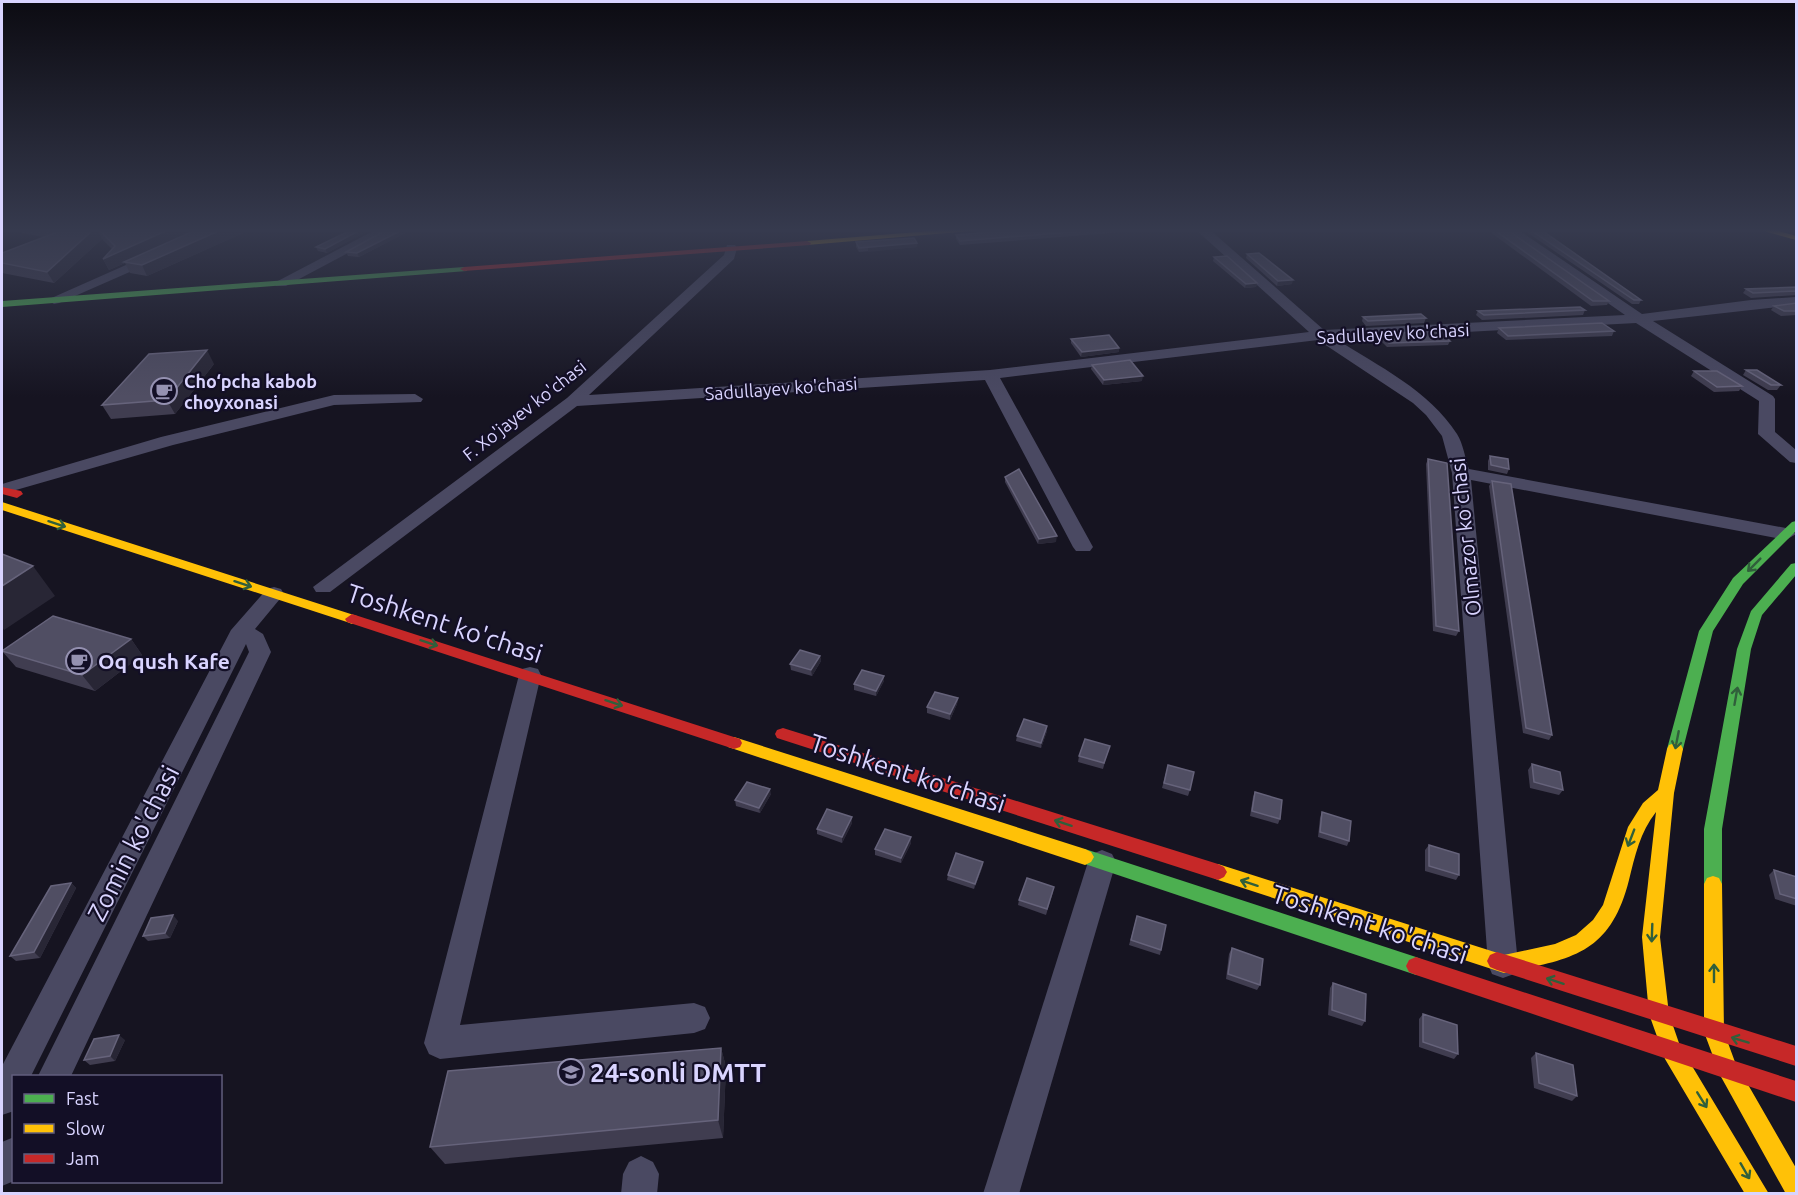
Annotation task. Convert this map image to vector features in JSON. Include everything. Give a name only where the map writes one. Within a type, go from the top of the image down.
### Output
[{"type":"main road","points":[[2,304],[257,285]]},
{"type":"main road","points":[[5,494],[34,500]]},
{"type":"main road","name":"Toshkent ko'chasi","points":[[5,494],[274,594],[1102,862],[1797,1092]]},
{"type":"main road","points":[[1758,1194],[1672,1052],[1659,1014],[1651,937],[1666,793],[1680,722],[1706,631],[1738,581],[1791,529]]},
{"type":"main road","points":[[1797,567],[1756,614],[1744,649],[1713,829],[1714,1032],[1727,1068],[1797,1189]]},
{"type":"main road","name":"Toshkent ko'chasi","points":[[766,728],[1714,1032],[1797,1056]]},
{"type":"main road","points":[[1503,964],[1552,954],[1583,942],[1604,925],[1619,884],[1629,842],[1639,820],[1648,806],[1666,793]]},
{"type":"street","points":[[54,300],[89,285]]},
{"type":"street","name":"F. Xo'jayev ko'chasi","points":[[323,587],[573,401],[699,285]]},
{"type":"street","name":"Olmazor ko'chasi","points":[[1264,285],[1321,335],[1404,390],[1432,412],[1450,436],[1461,473],[1503,964]]},
{"type":"street","points":[[1589,285],[1767,399],[1766,434],[1797,458]]},
{"type":"street","name":"Sadullayev ko'chasi","points":[[573,401],[990,375],[1321,335],[1639,319],[1751,304],[1797,301]]},
{"type":"street","points":[[990,375],[1083,547]]},
{"type":"street","points":[[5,494],[167,441],[334,400],[415,399]]},
{"type":"street","points":[[1461,473],[1791,529]]},
{"type":"street","name":"Zomin ko'chasi","points":[[15,1075],[242,630],[274,594]]},
{"type":"street","points":[[55,1075],[260,652],[255,639],[242,630]]},
{"type":"street","points":[[530,675],[440,1042],[694,1018]]},
{"type":"street","points":[[1001,1194],[1102,862]]},
{"type":"street","name":"Zomin ko'chasi","points":[[2,1100],[12,1080]]},
{"type":"street","points":[[2,1168],[12,1156]]},
{"type":"building","points":[[1570,285],[1586,285],[1609,301],[1593,301]]},
{"type":"building","points":[[1611,285],[1619,285],[1641,300],[1634,300]]},
{"type":"building","points":[[1797,287],[1797,291],[1753,293],[1746,289]]},
{"type":"building","points":[[1797,303],[1797,311],[1784,311],[1774,306]]},
{"type":"building","points":[[1580,307],[1585,310],[1484,315],[1478,311]]},
{"type":"building","points":[[1421,314],[1426,318],[1368,321],[1363,317]]},
{"type":"building","points":[[1602,323],[1614,331],[1508,336],[1499,328]]},
{"type":"building","points":[[1440,331],[1450,341],[1389,343],[1381,334]]},
{"type":"building","points":[[1109,335],[1119,348],[1082,352],[1071,339]]},
{"type":"building","points":[[207,350],[167,400],[102,405],[149,354]]},
{"type":"building","points":[[1130,360],[1143,376],[1104,380],[1092,365]]},
{"type":"building","points":[[1746,370],[1757,370],[1781,385],[1771,385]]},
{"type":"building","points":[[1694,371],[1717,371],[1742,386],[1717,387]]},
{"type":"building","points":[[1490,456],[1508,459],[1509,469],[1491,465]]},
{"type":"building","points":[[1428,459],[1447,463],[1459,631],[1436,626]]},
{"type":"building","points":[[1019,469],[1057,536],[1039,539],[1005,477]]},
{"type":"building","points":[[1492,481],[1511,484],[1552,735],[1526,728]]},
{"type":"building","points":[[2,554],[33,566],[2,586]]},
{"type":"building","points":[[53,616],[131,639],[82,675],[2,651]]},
{"type":"building","points":[[800,650],[820,656],[811,670],[790,664]]},
{"type":"building","points":[[862,670],[884,676],[876,691],[854,684]]},
{"type":"building","points":[[935,692],[958,698],[950,714],[927,707]]},
{"type":"building","points":[[1024,719],[1047,726],[1041,743],[1017,736]]},
{"type":"building","points":[[1085,739],[1110,746],[1104,763],[1079,756]]},
{"type":"building","points":[[1532,764],[1560,772],[1563,790],[1534,782]]},
{"type":"building","points":[[1168,765],[1194,772],[1190,790],[1164,783]]},
{"type":"building","points":[[747,782],[770,789],[759,808],[735,800]]},
{"type":"building","points":[[1255,792],[1282,800],[1280,819],[1252,811]]},
{"type":"building","points":[[827,809],[852,817],[842,837],[817,829]]},
{"type":"building","points":[[1322,812],[1351,821],[1349,841],[1320,832]]},
{"type":"building","points":[[885,829],[911,837],[901,858],[875,849]]},
{"type":"building","points":[[1429,845],[1459,854],[1459,875],[1429,866]]},
{"type":"building","points":[[956,853],[983,862],[975,884],[948,875]]},
{"type":"building","points":[[1774,870],[1797,877],[1797,899],[1780,894]]},
{"type":"building","points":[[1027,878],[1054,887],[1047,909],[1019,900]]},
{"type":"building","points":[[71,883],[34,952],[10,956],[51,886]]},
{"type":"building","points":[[173,915],[165,933],[143,936],[151,918]]},
{"type":"building","points":[[1137,916],[1166,925],[1161,950],[1131,940]]},
{"type":"building","points":[[1232,948],[1263,959],[1260,985],[1228,974]]},
{"type":"building","points":[[1333,983],[1366,994],[1365,1021],[1332,1010]]},
{"type":"building","points":[[1423,1014],[1457,1025],[1458,1054],[1423,1042]]},
{"type":"building","points":[[119,1035],[110,1056],[84,1060],[94,1039]]},
{"type":"building","points":[[721,1048],[718,1120],[430,1147],[448,1071]]},
{"type":"building","points":[[1536,1053],[1573,1065],[1577,1096],[1539,1083]]},
{"type":"traffic: fast","points":[[2,304],[256,285]]},
{"type":"traffic: fast","points":[[1675,749],[1706,631],[1738,581],[1796,525]]},
{"type":"traffic: fast","points":[[1713,884],[1713,829],[1744,649],[1756,614],[1796,567]]},
{"type":"traffic: fast","points":[[1085,857],[1416,966]]},
{"type":"traffic: slow","points":[[2,506],[352,619]]},
{"type":"traffic: slow","points":[[734,743],[1085,857]]},
{"type":"traffic: slow","points":[[1675,749],[1666,793],[1651,937],[1659,1014],[1672,1052],[1758,1194]]},
{"type":"traffic: slow","points":[[1504,964],[1565,950],[1583,941],[1599,926],[1610,909],[1618,889],[1637,827],[1649,808],[1666,793]]},
{"type":"traffic: slow","points":[[1218,872],[1497,961]]},
{"type":"traffic: slow","points":[[1713,884],[1714,1032],[1727,1068],[1796,1189]]},
{"type":"traffic: jam","points":[[2,491],[17,494]]},
{"type":"traffic: jam","points":[[352,619],[734,743]]},
{"type":"traffic: jam","points":[[783,734],[1218,872]]},
{"type":"traffic: jam","points":[[1497,961],[1796,1056]]},
{"type":"traffic: jam","points":[[1416,966],[1796,1092]]},
{"type":"place","name":"Cho‘pcha kabob choyxonasi","points":[[164,391]]},
{"type":"place","name":"Oq qush Kafe","points":[[79,661]]},
{"type":"place","name":"24-sonli DMTT","points":[[571,1072]]}]
